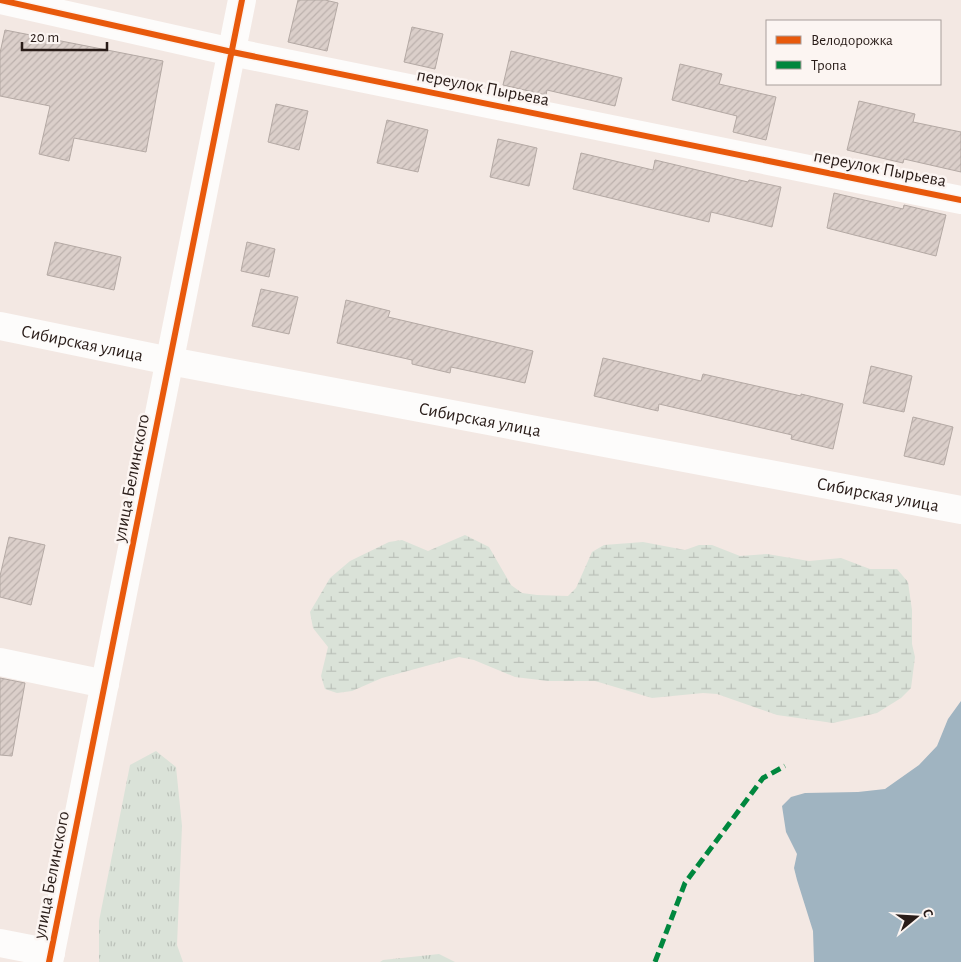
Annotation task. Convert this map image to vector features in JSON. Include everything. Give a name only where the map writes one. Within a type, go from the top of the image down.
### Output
[{"type":"street","name":"переулок Пырьева","points":[[0,0],[232,52],[961,200]]},
{"type":"street","name":"улица Белинского","points":[[50,957],[242,0]]},
{"type":"street","name":"Сибирская улица","points":[[0,326],[170,361],[961,510]]},
{"type":"street","points":[[0,662],[105,684]]},
{"type":"street","points":[[0,943],[50,957]]},
{"type":"green space","points":[[465,535],[489,547],[511,585],[522,593],[537,595],[568,596],[576,588],[592,552],[604,545],[643,542],[685,550],[699,545],[712,545],[740,556],[767,554],[809,561],[841,558],[870,569],[897,569],[908,582],[912,610],[912,644],[915,657],[911,688],[901,698],[877,713],[833,723],[777,715],[717,694],[703,693],[652,698],[595,681],[548,681],[515,677],[474,660],[459,657],[382,678],[352,691],[337,693],[325,689],[321,676],[328,647],[313,628],[310,612],[330,578],[350,561],[389,542],[402,540],[428,551]]},
{"type":"green space","points":[[156,751],[176,767],[182,826],[177,945],[183,962],[99,962],[99,921],[130,765]]},
{"type":"green space","points":[[439,954],[455,962],[380,962],[383,960]]},
{"type":"water","points":[[961,701],[961,962],[814,962],[813,931],[794,868],[797,854],[786,832],[782,806],[791,797],[805,793],[858,792],[885,789],[919,765],[937,746],[948,719]]},
{"type":"building","points":[[298,0],[325,0],[338,3],[327,51],[288,42]]},
{"type":"building","points":[[412,27],[443,34],[435,69],[404,62]]},
{"type":"building","points":[[5,30],[163,61],[146,152],[74,138],[69,161],[39,154],[50,106],[0,96],[0,53]]},
{"type":"building","points":[[511,51],[622,78],[615,106],[547,90],[546,95],[503,85]]},
{"type":"building","points":[[680,64],[722,74],[719,84],[776,97],[766,140],[733,132],[737,116],[672,100]]},
{"type":"building","points":[[859,101],[915,114],[913,122],[961,132],[961,172],[904,159],[903,163],[847,150]]},
{"type":"building","points":[[276,104],[308,111],[299,150],[268,142]]},
{"type":"building","points":[[387,120],[428,130],[418,172],[377,163]]},
{"type":"building","points":[[498,139],[537,148],[529,186],[490,177]]},
{"type":"building","points":[[581,153],[653,170],[655,160],[748,182],[749,180],[781,187],[772,227],[711,212],[709,222],[573,189]]},
{"type":"building","points":[[834,193],[903,209],[904,205],[946,215],[936,256],[827,228]]},
{"type":"building","points":[[55,242],[121,257],[114,290],[47,275]]},
{"type":"building","points":[[247,242],[275,249],[269,277],[241,271]]},
{"type":"building","points":[[261,289],[298,297],[289,334],[252,326]]},
{"type":"building","points":[[346,300],[390,311],[388,317],[533,351],[525,383],[451,367],[450,373],[412,364],[412,360],[337,343]]},
{"type":"building","points":[[603,358],[701,381],[703,374],[843,404],[833,449],[791,439],[792,435],[659,404],[658,411],[594,396]]},
{"type":"building","points":[[871,366],[912,376],[904,412],[863,403]]},
{"type":"building","points":[[913,417],[953,427],[944,465],[904,456]]},
{"type":"building","points":[[9,537],[45,545],[31,605],[0,597],[0,576]]},
{"type":"building","points":[[0,678],[25,683],[12,756],[0,755]]},
{"type":"marked path","points":[[655,962],[685,883],[763,778],[785,766]]},
{"type":"cycle path","points":[[0,0],[232,52],[961,200]]},
{"type":"cycle path","points":[[49,962],[242,0]]}]
